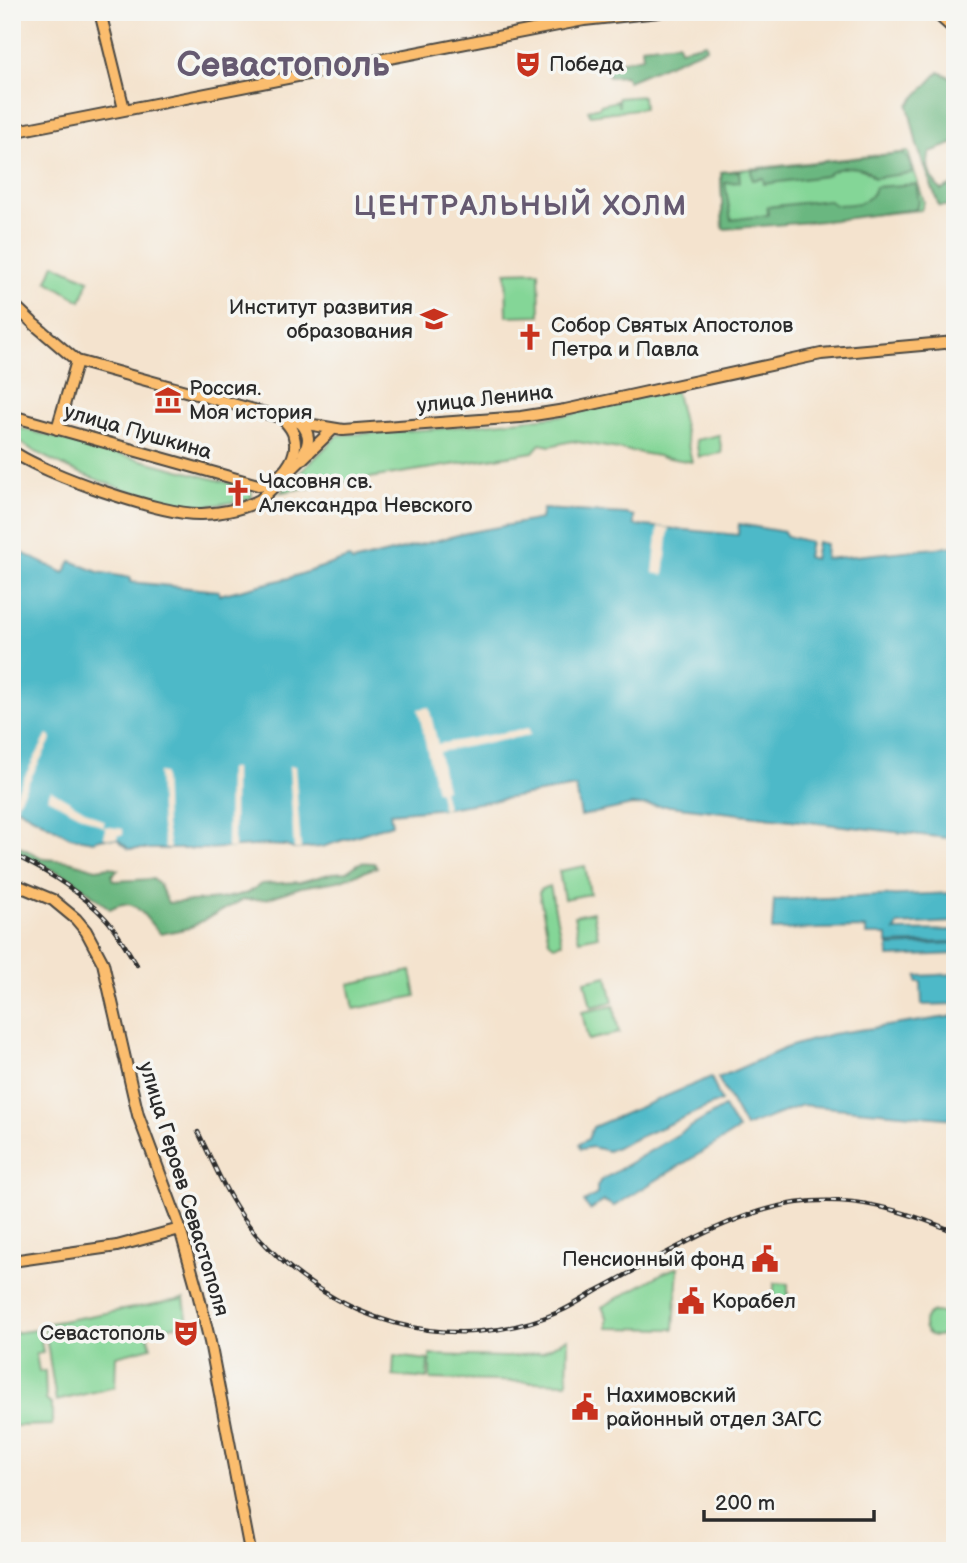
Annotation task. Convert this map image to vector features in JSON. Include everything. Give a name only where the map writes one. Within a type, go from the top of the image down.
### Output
[{"type":"main road","points":[[100,12],[124,109]]},
{"type":"main road","points":[[12,132],[584,20],[659,12]]},
{"type":"main road","points":[[934,12],[955,30]]},
{"type":"main road","name":"улица Ленина","points":[[12,303],[78,361],[332,430],[398,428],[521,417],[565,410],[821,354],[955,342]]},
{"type":"main road","points":[[57,429],[78,361]]},
{"type":"main road","name":"улица Пушкина","points":[[12,416],[254,485],[266,485],[274,480],[292,458],[295,440],[291,429],[282,418]]},
{"type":"main road","points":[[295,465],[305,451],[308,439],[308,433],[301,423]]},
{"type":"main road","points":[[12,451],[51,472],[106,491],[175,512],[202,514],[247,506],[260,500],[332,430]]},
{"type":"main road","name":"улица Героев Севастополя","points":[[12,883],[53,900],[64,909],[86,931],[107,978],[138,1115],[180,1229],[209,1342],[250,1551]]},
{"type":"main road","points":[[12,1261],[117,1246],[180,1229]]},
{"type":"green space","points":[[678,43],[680,49],[706,43],[707,48],[628,81],[625,76],[609,77],[607,64],[643,57],[642,47]]},
{"type":"green space","points":[[939,72],[950,77],[955,74],[955,143],[930,152],[928,168],[941,190],[955,184],[955,206],[939,206],[917,145],[908,105]]},
{"type":"green space","points":[[643,96],[644,108],[590,115],[588,110],[617,101],[619,107],[618,98]]},
{"type":"green space","points":[[908,152],[924,202],[921,210],[723,229],[721,172]]},
{"type":"green space","points":[[902,153],[909,160],[912,173],[874,178],[864,170],[850,167],[825,176],[764,184],[763,178],[752,180],[751,170]]},
{"type":"green space","points":[[739,171],[740,182],[725,183],[731,220],[768,215],[767,207],[828,200],[835,205],[860,203],[869,198],[875,187],[916,184],[919,202],[916,209],[835,220],[723,229],[721,172]]},
{"type":"green space","points":[[54,264],[89,280],[81,301],[47,281]]},
{"type":"green space","points":[[539,271],[540,315],[507,316],[506,272]]},
{"type":"green space","points":[[675,388],[692,462],[572,441],[550,446],[540,444],[533,452],[281,492],[338,435],[437,429],[568,415]]},
{"type":"green space","points":[[12,426],[248,488],[252,497],[225,504],[201,506],[131,491],[47,458],[12,435]]},
{"type":"green space","points":[[719,435],[722,453],[699,457],[696,440]]},
{"type":"green space","points":[[12,840],[44,859],[69,861],[96,869],[110,867],[118,870],[112,875],[115,881],[153,879],[159,884],[168,903],[220,899],[248,893],[261,884],[300,882],[346,872],[360,863],[374,863],[377,867],[338,881],[301,887],[266,899],[242,900],[189,928],[161,934],[134,906],[119,905],[110,909],[71,878],[12,851]]},
{"type":"green space","points":[[585,866],[590,894],[564,899],[559,871]]},
{"type":"green space","points":[[550,886],[562,943],[554,945],[549,941],[539,893],[541,889]]},
{"type":"green space","points":[[593,912],[598,936],[579,940],[574,916]]},
{"type":"green space","points":[[411,971],[416,996],[354,1009],[349,984]]},
{"type":"green space","points":[[607,976],[613,1002],[591,1007],[585,981]]},
{"type":"green space","points":[[614,1006],[619,1033],[588,1040],[582,1012]]},
{"type":"green space","points":[[678,1267],[674,1329],[607,1328],[607,1317],[602,1307]]},
{"type":"green space","points":[[774,1283],[788,1284],[788,1308],[774,1307]]},
{"type":"green space","points":[[184,1299],[188,1323],[147,1332],[151,1347],[116,1356],[115,1387],[56,1401],[44,1324]]},
{"type":"green space","points":[[936,1312],[945,1315],[948,1324],[945,1333],[936,1336],[927,1333],[924,1324],[927,1315]]},
{"type":"green space","points":[[36,1330],[40,1333],[43,1353],[36,1354],[39,1372],[45,1371],[46,1400],[52,1405],[52,1425],[12,1426],[12,1333]]},
{"type":"green space","points":[[568,1338],[567,1383],[430,1379],[430,1355],[508,1357],[542,1352]]},
{"type":"green space","points":[[394,1356],[428,1360],[427,1379],[393,1376]]},
{"type":"water","points":[[543,509],[626,514],[634,516],[634,525],[738,535],[739,524],[784,532],[787,536],[810,542],[807,557],[814,559],[817,542],[826,544],[825,559],[955,546],[955,839],[670,806],[632,805],[581,816],[576,787],[447,808],[390,813],[392,824],[322,847],[294,849],[267,845],[207,849],[129,849],[117,839],[93,841],[70,837],[12,805],[12,548],[64,573],[71,561],[98,572],[131,578],[131,582],[219,591],[219,595],[289,578],[349,558],[352,562],[466,533],[541,519]]},
{"type":"water","points":[[955,893],[955,922],[898,925],[895,931],[955,930],[955,942],[887,944],[887,935],[866,935],[866,928],[772,930],[774,900]]},
{"type":"water","points":[[955,943],[955,954],[889,957],[888,946]]},
{"type":"water","points":[[955,974],[955,1004],[922,1005],[921,982],[917,982],[917,976]]},
{"type":"water","points":[[955,1016],[955,1119],[802,1105],[745,1127],[718,1078],[788,1047],[832,1034]]},
{"type":"water","points":[[711,1077],[721,1101],[608,1151],[592,1147],[581,1149],[579,1144],[588,1139],[593,1127]]},
{"type":"water","points":[[724,1107],[738,1130],[614,1206],[604,1201],[590,1210],[584,1202],[597,1194],[600,1181]]},
{"type":"pier","points":[[658,527],[669,528],[664,575],[653,573]]},
{"type":"pier","points":[[429,707],[438,744],[529,728],[530,735],[439,752],[446,789],[443,790],[447,808],[442,808],[418,709]]},
{"type":"pier","points":[[47,735],[52,738],[17,808],[12,805],[12,800]]},
{"type":"pier","points":[[289,766],[295,766],[301,849],[294,849]]},
{"type":"pier","points":[[228,769],[234,769],[234,848],[227,848]]},
{"type":"pier","points":[[158,772],[164,773],[166,826],[170,848],[165,848],[161,826]]},
{"type":"pier","points":[[51,790],[105,822],[103,826],[123,829],[123,835],[118,835],[117,839],[104,838],[105,828],[47,798]]},
{"type":"railway","points":[[12,854],[38,867],[85,899],[106,919],[137,965]]},
{"type":"railway","points":[[198,1132],[238,1210],[255,1233],[285,1264],[320,1289],[356,1309],[396,1323],[436,1331],[478,1332],[520,1325],[561,1311],[720,1226],[770,1208],[796,1203],[838,1201],[877,1206],[955,1232]]},
{"type":"place","name":"Победа","points":[[528,64]]},
{"type":"place","name":"Институт развития образования","points":[[434,319]]},
{"type":"place","name":"Собор Святых Апостолов Петра и Павла","points":[[530,337]]},
{"type":"place","name":"Россия. Моя история","points":[[168,400]]},
{"type":"place","name":"Часовня св. Александра Невского","points":[[238,493]]},
{"type":"place","name":"Пенсионный фонд","points":[[765,1259]]},
{"type":"place","name":"Корабел","points":[[691,1301]]},
{"type":"place","name":"Севастополь","points":[[186,1333]]},
{"type":"place","name":"Нахимовский районный отдел ЗАГС","points":[[585,1407]]},
{"type":"district","name":"Севастополь","points":[[283,65]]},
{"type":"district","name":"ЦЕНТРАЛЬНЫЙ ХОЛМ","points":[[521,206]]}]
